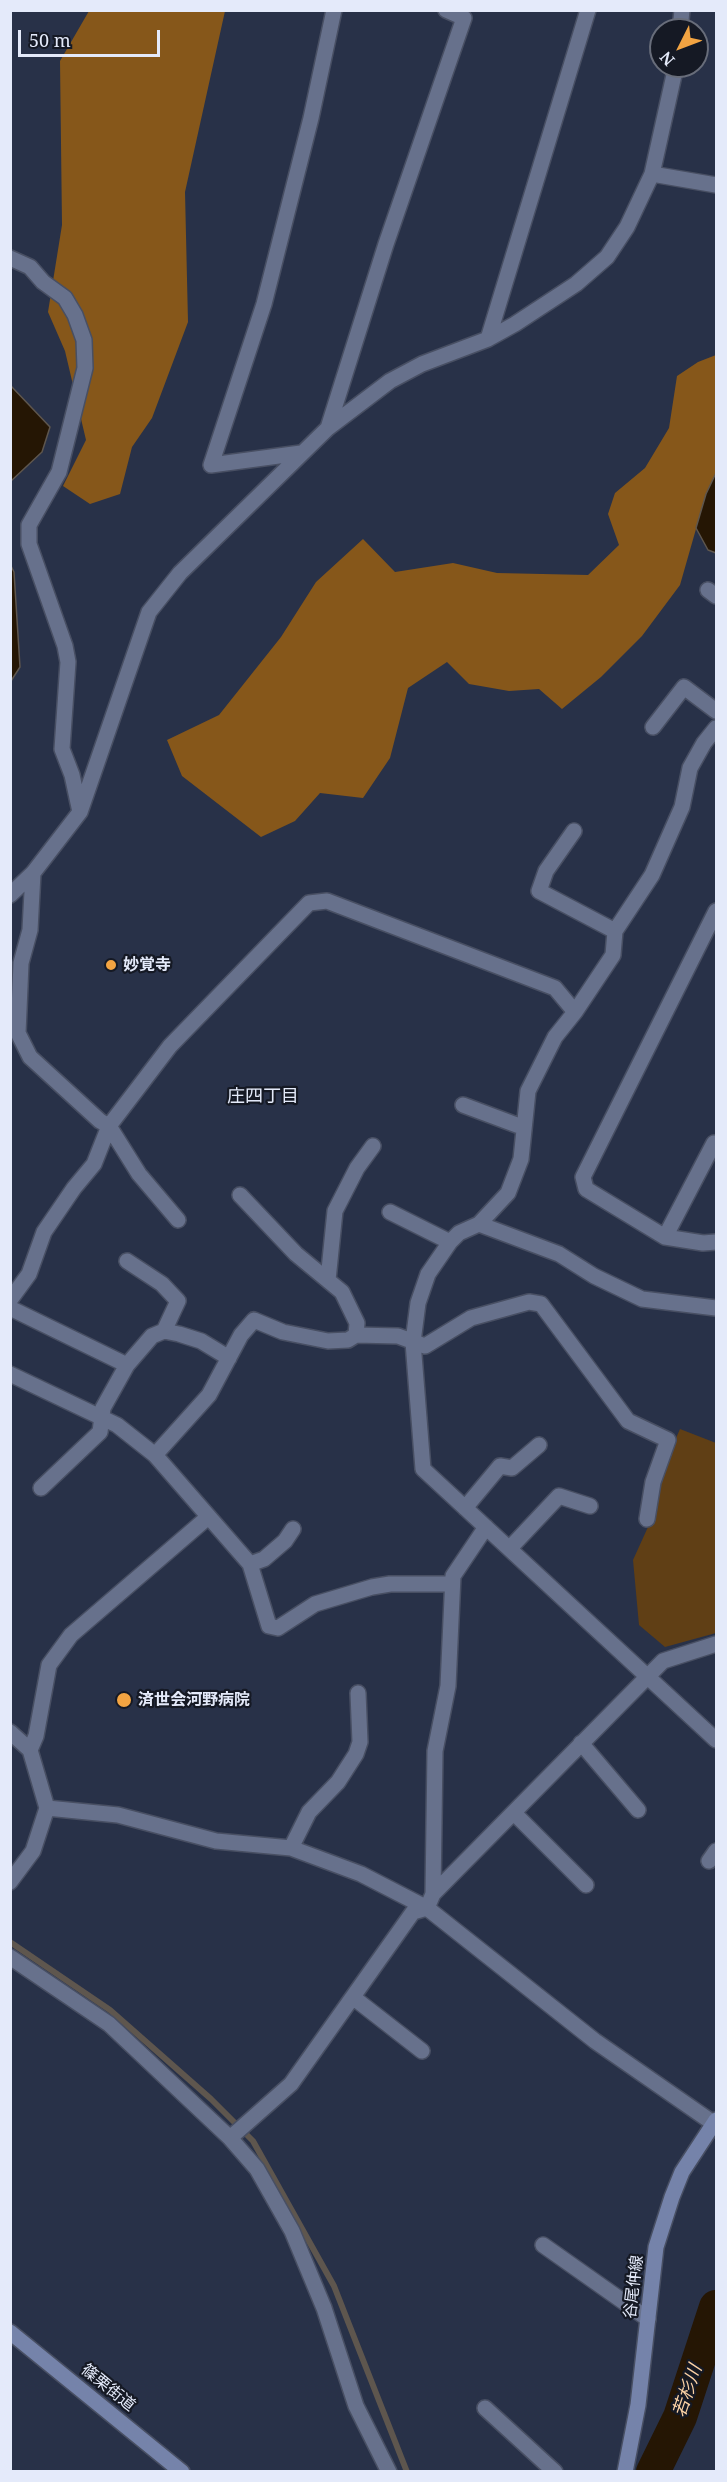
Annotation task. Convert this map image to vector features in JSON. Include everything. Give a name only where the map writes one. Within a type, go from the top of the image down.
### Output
[{"type":"main road","name":"谷尾仲線","points":[[625,2472],[638,2405],[656,2247],[682,2172],[715,2123]]},
{"type":"main road","name":"篠栗街道","points":[[10,2332],[182,2472]]},
{"type":"street","points":[[301,453],[211,465],[264,304],[311,117],[334,10]]},
{"type":"street","points":[[328,428],[386,244],[464,18],[446,10]]},
{"type":"street","points":[[488,339],[588,10]]},
{"type":"street","points":[[10,895],[33,873],[80,812],[149,612],[180,573],[328,428],[390,381],[422,364],[488,339],[549,303],[607,257],[627,227],[652,174],[673,78]]},
{"type":"street","points":[[652,174],[717,184]]},
{"type":"street","points":[[10,258],[30,267],[43,282],[65,298],[75,315],[84,340],[85,368],[59,472],[29,525],[30,544],[65,646],[68,662],[62,749],[72,775],[80,812]]},
{"type":"street","points":[[653,727],[684,687],[717,711]]},
{"type":"street","points":[[717,728],[704,742],[690,768],[682,807],[652,875],[615,931],[613,955],[575,1012],[555,1037],[528,1091],[522,1127],[521,1160],[508,1193],[479,1224],[459,1233],[450,1242],[428,1274],[421,1293],[414,1342],[423,1469],[717,1740]]},
{"type":"street","points":[[574,831],[546,871],[539,891],[615,931]]},
{"type":"street","points":[[33,873],[30,930],[21,963],[18,1033],[30,1057],[100,1121],[109,1126],[139,1174],[177,1220]]},
{"type":"street","points":[[10,1300],[29,1274],[44,1232],[74,1188],[94,1164],[109,1126],[170,1046],[309,903],[327,901],[555,988],[575,1012]]},
{"type":"street","points":[[717,911],[583,1177],[586,1189],[665,1237],[703,1243],[717,1242]]},
{"type":"street","points":[[463,1105],[522,1127]]},
{"type":"street","points":[[665,1237],[716,1141]]},
{"type":"street","points":[[328,1280],[335,1211],[357,1168],[373,1146]]},
{"type":"street","points":[[240,1195],[296,1254],[342,1292],[357,1323],[356,1335]]},
{"type":"street","points":[[390,1212],[450,1242]]},
{"type":"street","points":[[479,1224],[559,1254],[594,1276],[642,1299],[717,1308]]},
{"type":"street","points":[[127,1261],[162,1284],[178,1301],[164,1331]]},
{"type":"street","points":[[155,1455],[209,1395],[241,1335],[254,1320],[282,1332],[328,1341],[348,1340],[356,1335],[398,1336],[425,1346],[471,1318],[529,1302],[541,1304],[628,1422],[668,1440],[652,1482],[647,1519]]},
{"type":"street","points":[[10,1308],[127,1365]]},
{"type":"street","points":[[41,1488],[100,1432],[103,1408],[127,1365],[152,1336],[164,1331],[201,1341],[229,1358]]},
{"type":"street","points":[[10,1374],[117,1425],[155,1455],[207,1518],[250,1564],[269,1626],[278,1628],[315,1604],[372,1587],[390,1584],[452,1584]]},
{"type":"street","points":[[465,1508],[500,1466],[512,1468],[539,1445]]},
{"type":"street","points":[[510,1548],[559,1496],[590,1506]]},
{"type":"street","points":[[30,1750],[36,1736],[49,1665],[71,1635],[207,1518]]},
{"type":"street","points":[[430,1901],[435,1751],[448,1686],[453,1576],[486,1527]]},
{"type":"street","points":[[250,1564],[264,1559],[285,1541],[293,1529]]},
{"type":"street","points":[[230,2138],[291,2084],[413,1912],[430,1901],[648,1674],[663,1661],[717,1644]]},
{"type":"street","points":[[291,1848],[309,1812],[338,1782],[356,1754],[360,1742],[357,1693]]},
{"type":"street","points":[[10,1732],[30,1750],[48,1808],[33,1851],[10,1882]]},
{"type":"street","points":[[581,1743],[638,1810]]},
{"type":"street","points":[[48,1808],[118,1815],[216,1841],[291,1848],[430,1901],[595,2041],[715,2123]]},
{"type":"street","points":[[514,1814],[586,1885]]},
{"type":"street","points":[[10,1957],[109,2024],[230,2138],[257,2169],[292,2230],[324,2308],[357,2406],[389,2472]]},
{"type":"street","points":[[354,1998],[422,2051]]},
{"type":"street","points":[[543,2245],[648,2319]]},
{"type":"street","points":[[485,2408],[555,2472]]},
{"type":"shaded area","points":[[89,11],[225,11],[185,192],[188,322],[152,418],[132,447],[120,494],[90,504],[63,486],[86,440],[65,351],[48,312],[62,225],[60,61]]},
{"type":"shaded area","points":[[716,355],[716,473],[706,494],[680,585],[642,636],[601,677],[562,709],[539,689],[509,691],[469,684],[447,662],[408,688],[390,758],[363,798],[320,793],[295,821],[261,837],[182,776],[167,740],[219,715],[281,637],[316,582],[363,539],[395,572],[453,563],[497,573],[588,575],[619,545],[608,514],[615,493],[645,468],[669,428],[677,376],[698,362]]},
{"type":"shaded area","points":[[11,386],[50,427],[42,452],[11,481]]},
{"type":"shaded area","points":[[716,473],[716,553],[708,550],[696,528],[706,494]]},
{"type":"shaded area","points":[[11,566],[14,572],[20,667],[11,681]]},
{"type":"shaded area","points":[[680,1429],[716,1443],[716,1633],[665,1647],[639,1625],[633,1560],[653,1516],[656,1484]]},
{"type":"waterway","points":[[10,1942],[110,2010],[211,2099],[253,2141],[334,2286],[407,2472]]},
{"type":"waterway","name":"若杉川","points":[[653,2472],[680,2417],[716,2307]]},
{"type":"place","name":"妙覚寺","points":[[111,965]]},
{"type":"place","name":"済世会河野病院","points":[[124,1700]]},
{"type":"district","name":"庄四丁目","points":[[263,1097]]}]
